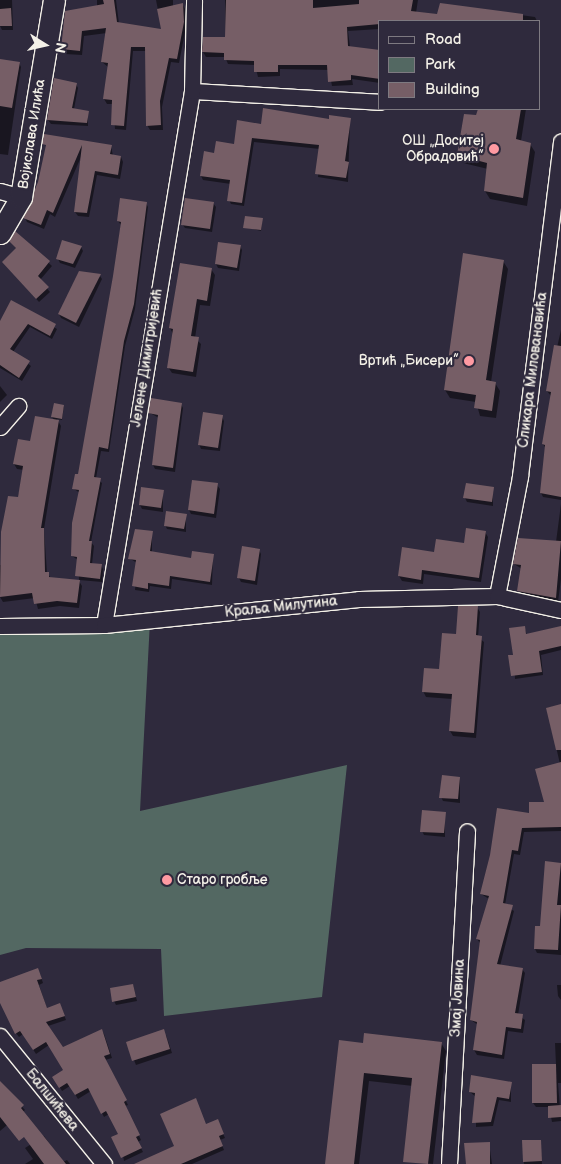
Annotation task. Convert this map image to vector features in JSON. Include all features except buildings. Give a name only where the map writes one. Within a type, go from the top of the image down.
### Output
[{"type":"street","name":"Војислава Илића","points":[[0,233],[22,197],[54,0]]},
{"type":"street","name":"Јелене Димитријевић","points":[[104,625],[192,91],[194,0]]},
{"type":"street","points":[[192,91],[378,102]]},
{"type":"street","name":"Сликара Миловановића","points":[[497,596],[520,476],[561,142]]},
{"type":"street","points":[[0,191],[22,197]]},
{"type":"street","points":[[0,427],[18,406]]},
{"type":"street","name":"Краља Милутина","points":[[0,626],[104,625],[358,599],[497,596],[561,610]]},
{"type":"street","name":"Змај Јовина","points":[[449,1164],[467,832]]},
{"type":"street","name":"Балшићева","points":[[0,1036],[104,1164]]},
{"type":"green space","name":"Старо гробље","points":[[150,621],[140,811],[347,765],[322,997],[164,1016],[161,949],[26,948],[0,955],[0,626]]},
{"type":"place","name":"ОШ „Доситеј Обрадовић”","points":[[494,149]]},
{"type":"place","name":"Вртић „Бисери”","points":[[469,361]]},
{"type":"place","name":"Старо гробље","points":[[167,880]]}]
